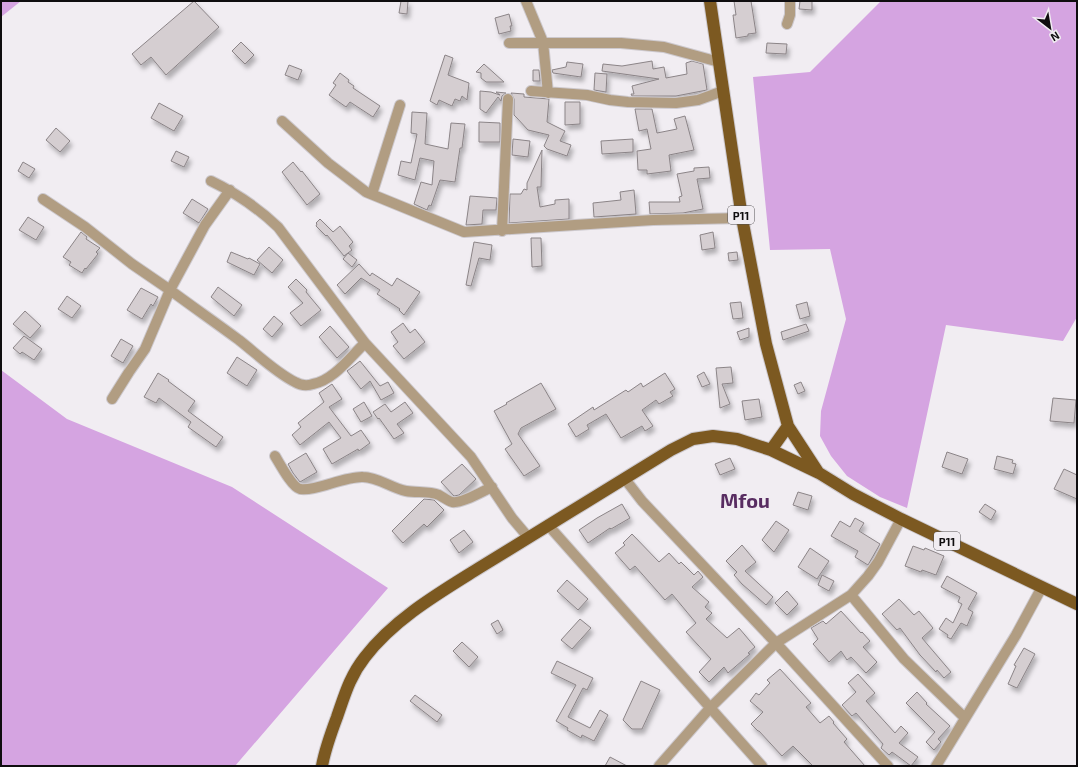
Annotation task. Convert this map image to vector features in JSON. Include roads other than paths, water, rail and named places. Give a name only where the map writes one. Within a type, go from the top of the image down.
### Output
[{"type":"main road","name":"P11","points":[[710,1],[742,218],[766,344],[788,426],[819,473],[853,494],[901,519],[1077,604]]},
{"type":"main road","points":[[771,450],[788,426]]},
{"type":"main road","points":[[322,766],[324,751],[350,680],[365,657],[378,643],[409,615],[437,595],[528,537],[671,450],[692,439],[713,436],[737,439],[771,450],[819,473]]},
{"type":"street","points":[[526,1],[543,42],[548,93]]},
{"type":"street","points":[[787,24],[790,15],[790,1]]},
{"type":"street","points":[[509,43],[621,43],[664,46],[719,62]]},
{"type":"street","points":[[531,91],[587,95],[628,102],[676,103],[698,100],[723,91]]},
{"type":"street","points":[[502,231],[508,99]]},
{"type":"street","points":[[372,194],[400,105]]},
{"type":"street","points":[[282,121],[328,163],[366,192],[464,232],[502,231],[653,220],[742,218]]},
{"type":"street","points":[[211,181],[230,190],[263,213],[278,227],[365,343],[471,457],[512,518],[528,537]]},
{"type":"street","points":[[112,399],[144,349],[170,290],[205,225],[230,190]]},
{"type":"street","points":[[43,199],[85,227],[132,264],[228,332],[279,372],[296,383],[302,385],[312,385],[329,377],[365,343]]},
{"type":"street","points":[[275,456],[294,486],[300,489],[308,489],[350,478],[362,477],[370,478],[406,491],[430,492],[440,495],[452,502],[462,501],[492,487]]},
{"type":"street","points":[[625,479],[642,501],[776,643],[888,766]]},
{"type":"street","points":[[659,766],[710,708],[776,643],[850,595],[868,576],[878,562],[901,519]]},
{"type":"street","points":[[548,525],[762,766]]},
{"type":"street","points":[[936,766],[1016,635],[1042,587]]},
{"type":"street","points":[[850,595],[904,659],[965,718]]},
{"type":"district","name":"Mfou","points":[[745,500]]}]
